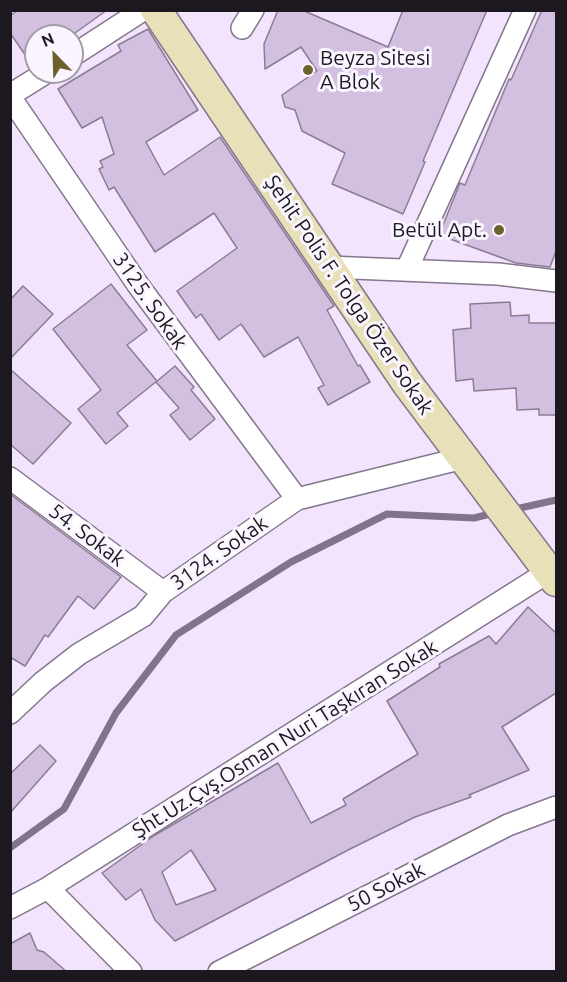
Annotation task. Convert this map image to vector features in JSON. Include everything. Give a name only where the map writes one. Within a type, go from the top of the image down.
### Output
[{"type":"street","points":[[84,48],[143,10]]},
{"type":"street","name":"Şehit Polis F. Tolga Özer Sokak","points":[[156,10],[407,383],[549,568]]},
{"type":"street","points":[[242,28],[253,10]]},
{"type":"street","points":[[407,269],[525,10]]},
{"type":"street","points":[[10,96],[28,84]]},
{"type":"street","name":"3125. Sokak","points":[[10,96],[138,285],[297,499]]},
{"type":"street","points":[[329,267],[498,274],[556,281]]},
{"type":"street","name":"3124. Sokak","points":[[10,713],[79,654],[143,616],[163,592],[297,499],[470,468]]},
{"type":"street","name":"54. Sokak","points":[[10,478],[163,592]]},
{"type":"street","name":"Şht.Uz.Çvş.Osman Nuri Taşkıran Sokak","points":[[10,908],[48,888],[549,568]]},
{"type":"street","name":"50 Sokak","points":[[219,972],[508,825],[556,807]]},
{"type":"street","points":[[48,888],[130,972]]},
{"type":"building","points":[[18,10],[107,10],[84,27],[84,24],[24,24],[24,53],[10,33],[10,16]]},
{"type":"building","points":[[278,10],[302,10],[388,47],[403,10],[487,10],[403,214],[332,184],[345,153],[302,131],[295,110],[285,107],[282,95],[317,71],[301,47],[265,69],[264,44]]},
{"type":"building","points":[[542,10],[556,10],[556,251],[550,267],[516,263],[439,235],[460,183],[465,185],[509,79],[511,80]]},
{"type":"building","points":[[148,29],[198,110],[146,142],[164,175],[220,137],[334,306],[327,310],[358,366],[360,365],[370,382],[328,405],[318,388],[324,385],[298,337],[264,357],[241,324],[219,340],[201,314],[196,318],[177,291],[237,248],[214,213],[155,252],[114,187],[109,190],[99,169],[103,167],[100,161],[114,154],[102,117],[82,128],[58,89],[66,84],[84,84],[84,73],[121,51],[118,45]]},
{"type":"building","points":[[111,284],[147,330],[127,345],[157,381],[117,413],[128,426],[106,444],[78,409],[101,390],[53,329]]},
{"type":"building","points":[[23,286],[53,314],[10,359],[10,300]]},
{"type":"building","points":[[510,302],[511,316],[529,315],[529,323],[556,323],[556,415],[539,415],[539,409],[517,410],[516,388],[474,391],[473,379],[456,381],[453,330],[471,328],[470,304]]},
{"type":"building","points":[[175,366],[194,387],[191,390],[215,419],[190,440],[170,415],[179,408],[156,382]]},
{"type":"building","points":[[10,369],[71,423],[33,464],[10,444]]},
{"type":"building","points":[[10,494],[121,577],[94,609],[78,596],[48,637],[45,635],[25,666],[10,657]]},
{"type":"building","points":[[528,607],[556,633],[556,693],[502,727],[529,770],[469,795],[471,797],[415,817],[175,941],[155,920],[141,889],[126,900],[102,873],[155,835],[278,763],[311,823],[346,805],[343,799],[418,754],[387,701],[440,667],[439,664],[489,636],[496,644]],"holes":[[[191,850],[216,890],[176,905],[162,872]]]},
{"type":"building","points":[[40,745],[56,761],[10,813],[10,774]]},
{"type":"building","points":[[30,933],[37,950],[44,952],[67,972],[10,972],[10,944]]},
{"type":"waterway","points":[[511,510],[556,500]]},
{"type":"waterway","points":[[10,848],[64,809],[116,713],[176,635],[291,562],[387,514],[474,518],[494,513]]},
{"type":"place","name":"Beyza Sitesi A Blok","points":[[308,70]]},
{"type":"place","name":"Betül Apt.","points":[[499,230]]}]
